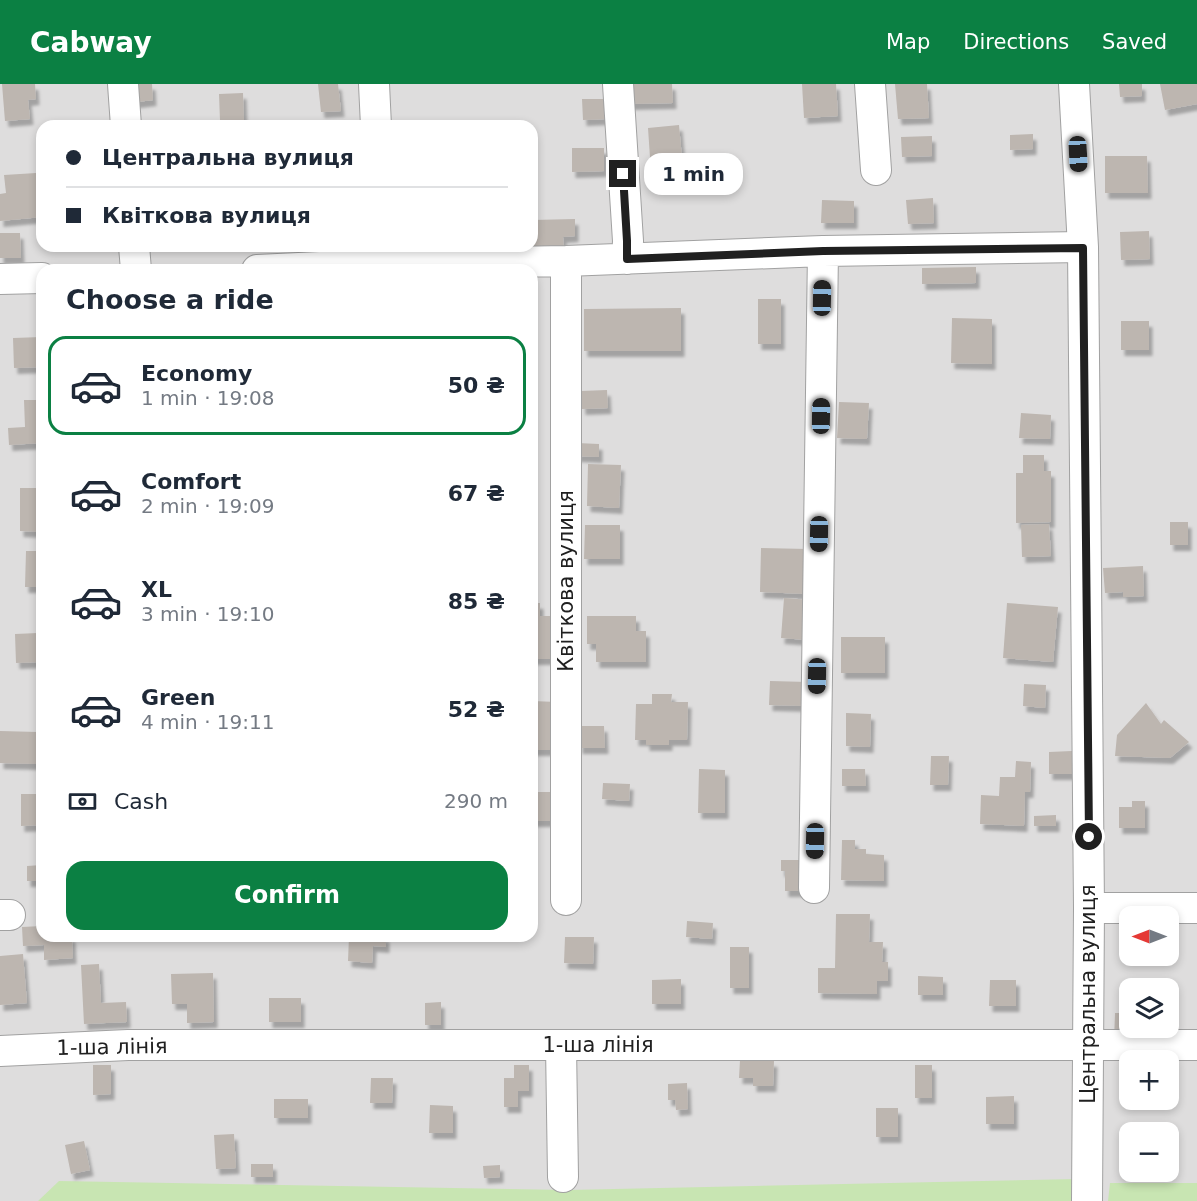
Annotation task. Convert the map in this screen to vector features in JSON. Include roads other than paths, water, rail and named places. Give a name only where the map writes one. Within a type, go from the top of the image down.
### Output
[{"type":"street","points":[[123,84],[126,120]]},
{"type":"street","points":[[374,84],[376,120]]},
{"type":"street","points":[[618,84],[627,259]]},
{"type":"street","points":[[870,84],[876,170]]},
{"type":"street","name":"Центральна вулиця","points":[[1074,84],[1083,248],[1089,908],[1087,1201]]},
{"type":"street","points":[[344,264],[383,255],[566,261],[823,251],[1083,248]]},
{"type":"street","points":[[814,888],[823,251]]},
{"type":"street","name":"Квіткова вулиця","points":[[566,261],[566,900]]},
{"type":"street","points":[[0,279],[36,278]]},
{"type":"street","points":[[1089,908],[1197,908]]},
{"type":"street","name":"1-ша лінія","points":[[0,1051],[128,1045],[1197,1045]]},
{"type":"street","points":[[561,1045],[563,1177]]}]
